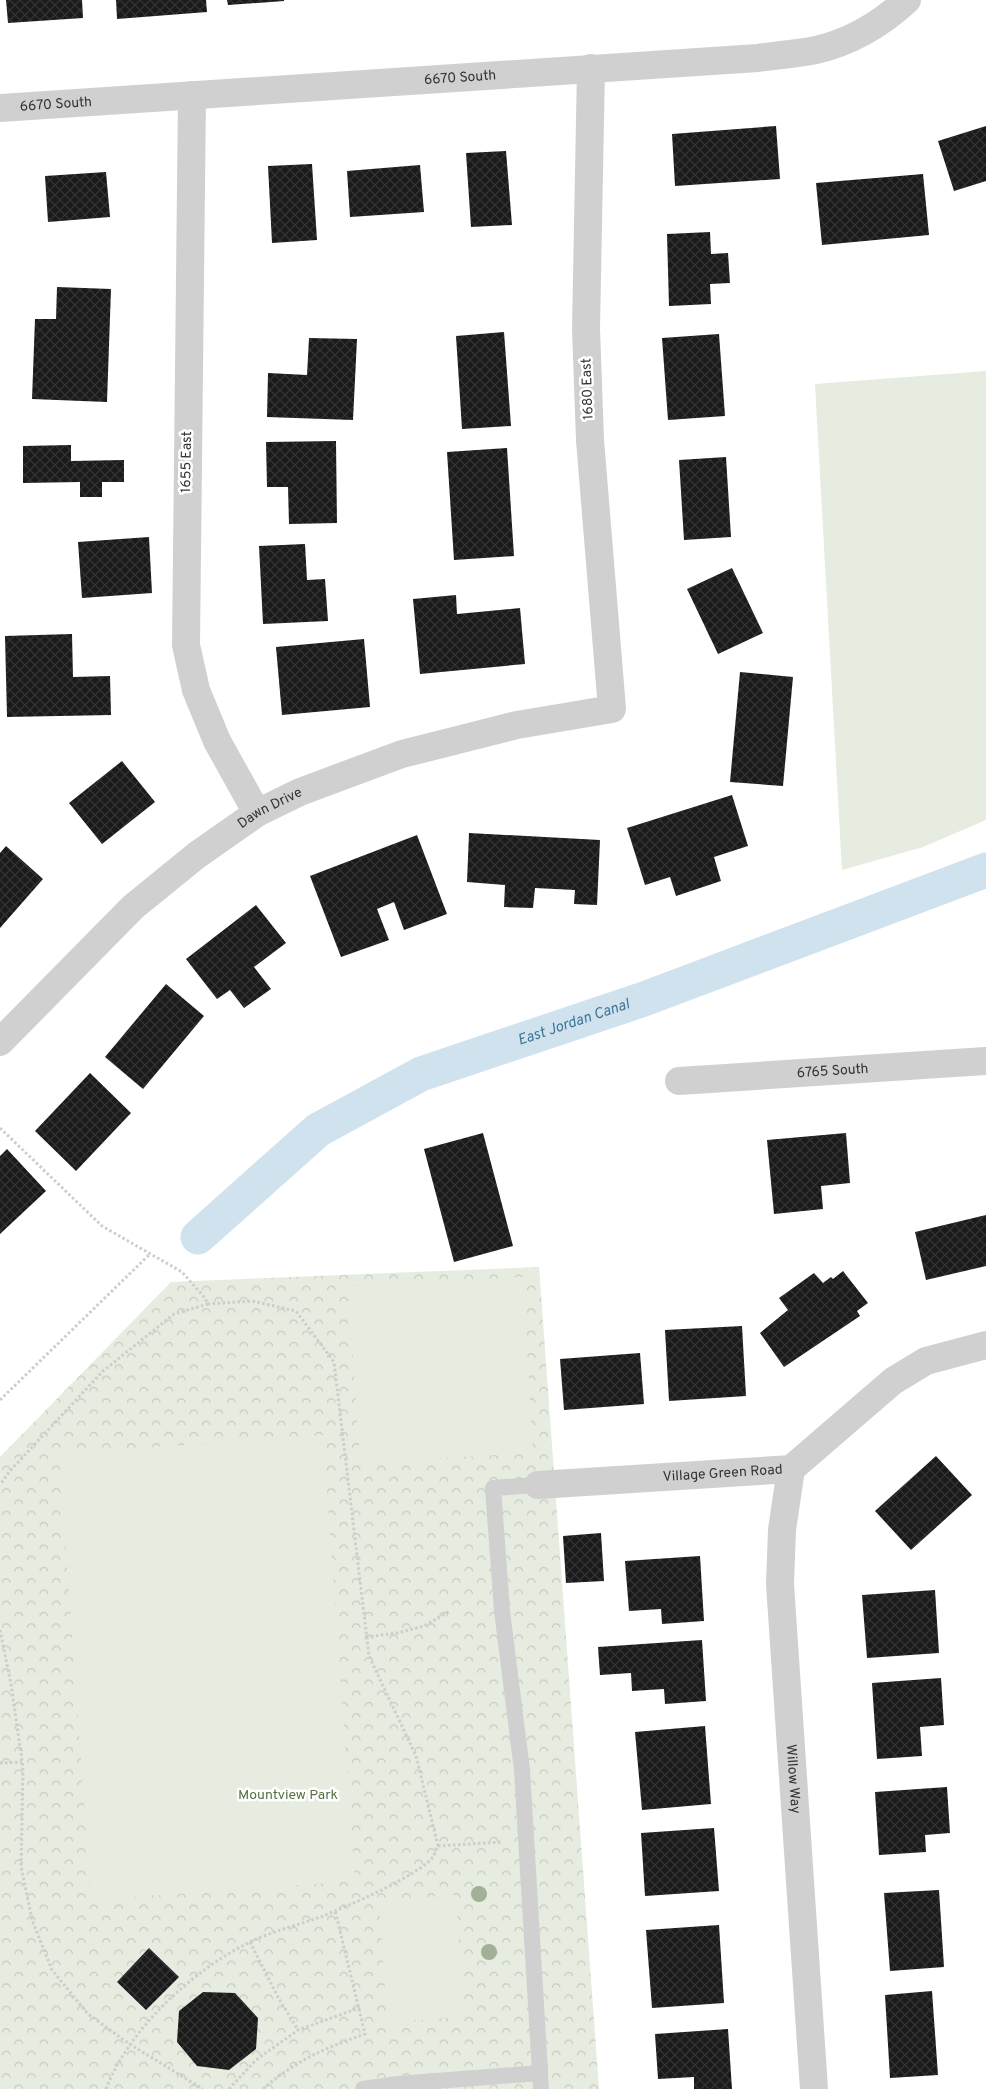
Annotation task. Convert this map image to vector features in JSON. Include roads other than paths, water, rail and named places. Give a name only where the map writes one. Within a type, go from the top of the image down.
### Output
[{"type":"street","name":"6670 South","points":[[0,108],[758,58],[816,50],[854,38],[889,17],[907,0]]},
{"type":"street","name":"1680 East","points":[[591,68],[586,338],[590,440],[612,709]]},
{"type":"street","name":"1655 East","points":[[192,95],[186,645],[196,690],[217,741],[258,813]]},
{"type":"street","name":"Dawn Drive","points":[[0,1042],[133,907],[197,855],[258,813],[300,792],[402,754],[517,725],[612,709]]},
{"type":"street","name":"6765 South","points":[[679,1081],[986,1061]]},
{"type":"street","name":"Village Green Road","points":[[538,1485],[791,1469],[893,1381],[926,1361],[986,1345]]},
{"type":"street","name":"Willow Way","points":[[791,1469],[782,1530],[780,1584],[814,2089]]},
{"type":"lane","points":[[363,2089],[398,2084],[541,2081],[522,1770],[502,1611],[493,1488],[538,1485]]},
{"type":"waterway","name":"East Jordan Canal","points":[[198,1237],[318,1130],[421,1074],[644,999],[986,870]]},
{"type":"park label","name":"Mountview Park","points":[[288,1795]]}]
